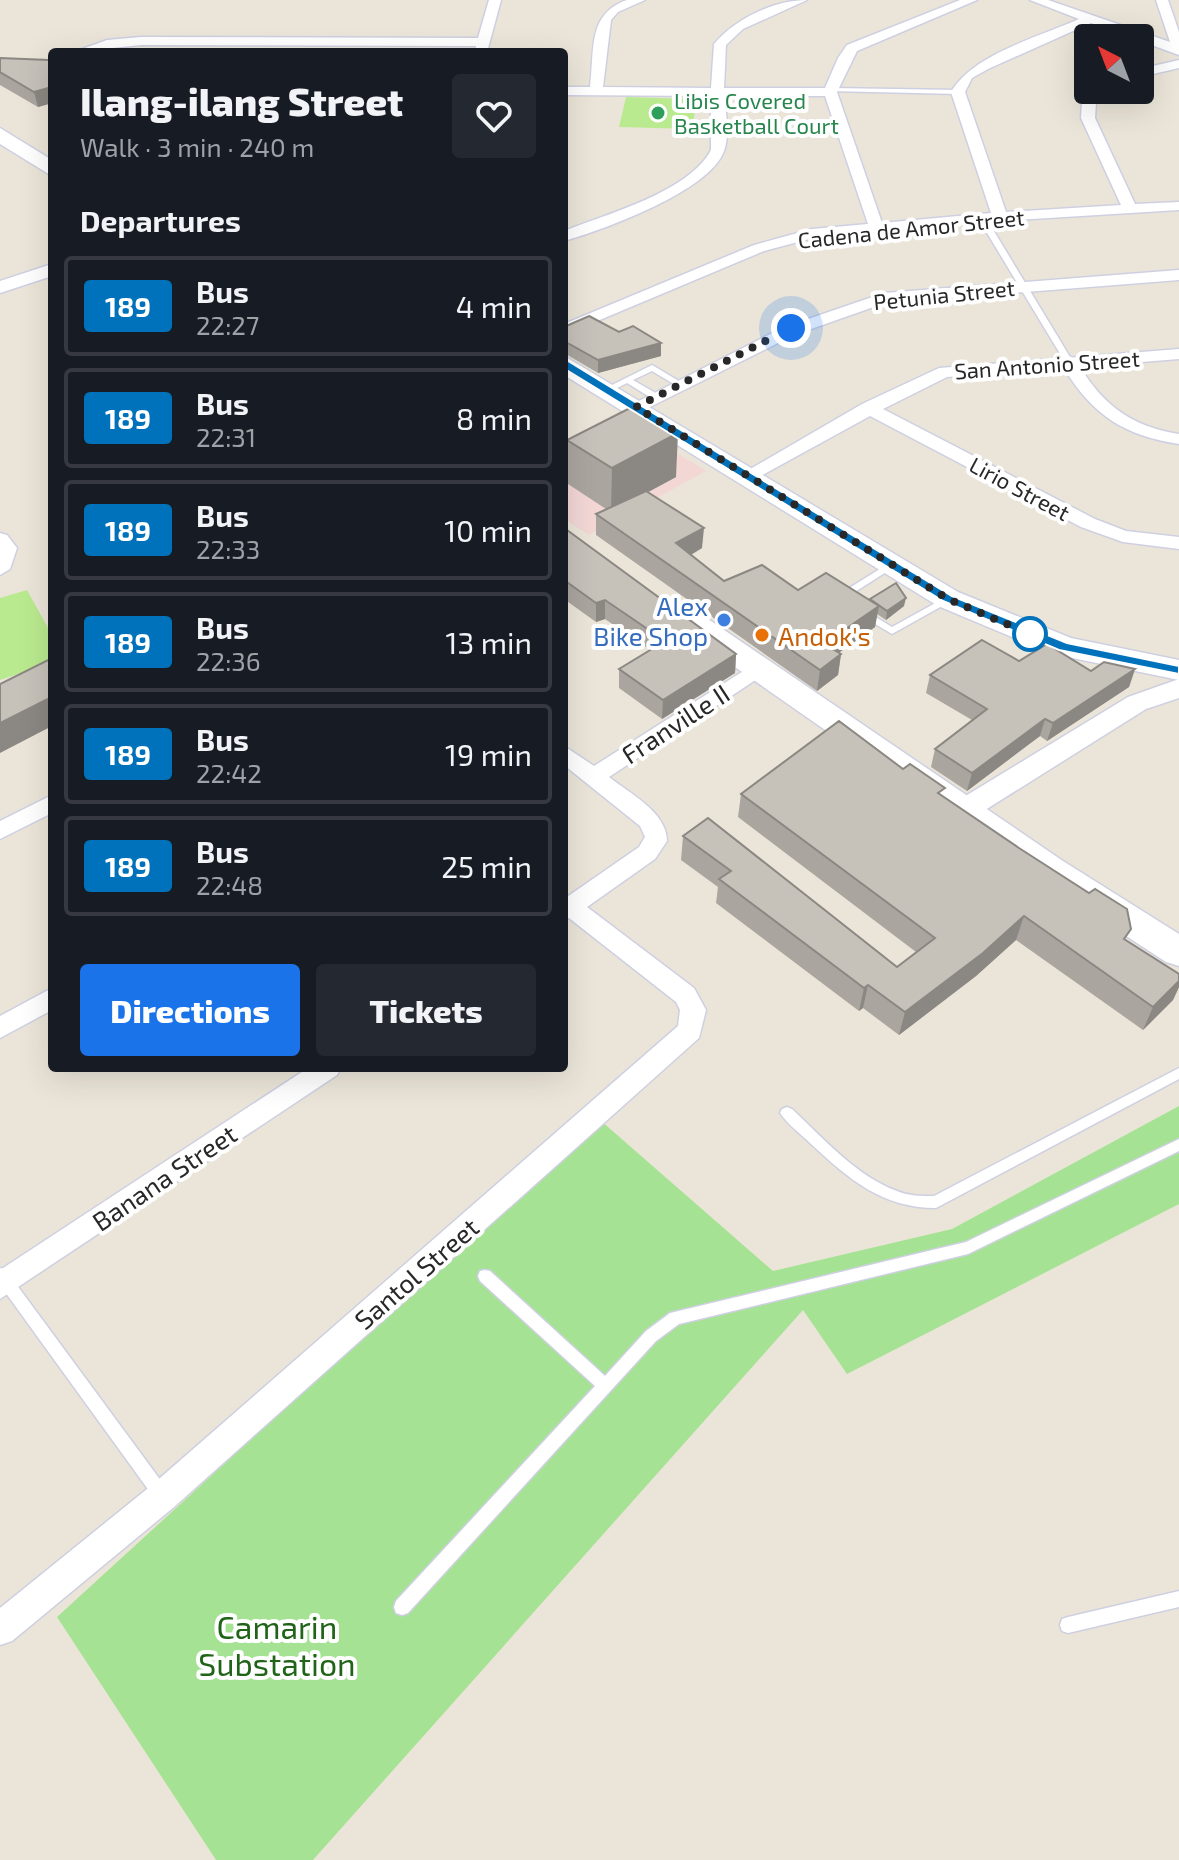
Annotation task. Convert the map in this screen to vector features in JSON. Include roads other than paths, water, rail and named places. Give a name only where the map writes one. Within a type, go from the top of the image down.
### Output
[{"type":"main road","points":[[0,134],[48,167]]},
{"type":"main road","points":[[568,366],[632,393],[749,475],[948,599],[1064,647],[1165,668]]},
{"type":"main road","points":[[667,604],[756,670],[1179,952]]},
{"type":"street","points":[[94,48],[141,41],[241,47],[481,47],[495,0]]},
{"type":"street","points":[[596,90],[605,19],[614,9],[639,0]]},
{"type":"street","points":[[568,234],[687,183],[706,171],[718,152],[717,54],[728,34],[759,16],[801,0]]},
{"type":"street","points":[[876,227],[830,91],[844,58],[852,48],[971,0]]},
{"type":"street","points":[[1036,0],[1179,50]]},
{"type":"street","points":[[1162,0],[1179,50]]},
{"type":"street","points":[[1000,217],[958,92],[967,76],[983,66],[1090,19]]},
{"type":"street","points":[[1154,70],[1179,64]]},
{"type":"street","points":[[568,91],[830,91]]},
{"type":"street","points":[[1089,104],[1088,118],[1130,209]]},
{"type":"street","name":"Cadena de Amor Street","points":[[568,328],[759,248],[812,234],[982,218],[1179,206]]},
{"type":"street","points":[[0,287],[48,271]]},
{"type":"street","name":"Petunia Street","points":[[632,393],[680,384],[839,309],[884,298],[1179,275]]},
{"type":"street","name":"San Antonio Street","points":[[749,475],[868,408],[926,378],[945,372],[1179,354]]},
{"type":"street","points":[[1069,362],[1103,411],[1134,430],[1179,439]]},
{"type":"street","name":"Lirio Street","points":[[868,408],[1088,523],[1123,536],[1179,543]]},
{"type":"street","points":[[0,539],[7,548],[0,569]]},
{"type":"street","points":[[1137,703],[1165,668]]},
{"type":"street","name":"Franville II","points":[[593,777],[756,670]]},
{"type":"street","points":[[964,810],[1137,703],[1179,688]]},
{"type":"street","points":[[568,757],[648,820],[656,831],[657,840],[647,853],[568,908]]},
{"type":"street","points":[[0,831],[48,805]]},
{"type":"street","name":"Santol Street","points":[[0,1629],[163,1496],[690,1031],[693,1010],[685,995],[568,910]]},
{"type":"street","points":[[0,1028],[48,1000]]},
{"type":"street","name":"Banana Street","points":[[2,1281],[322,1072]]},
{"type":"lane","points":[[830,91],[958,92]]},
{"type":"lane","points":[[982,218],[1069,362]]},
{"type":"lane","points":[[632,393],[652,368],[680,384]]},
{"type":"lane","points":[[891,565],[841,597],[891,631],[948,599]]},
{"type":"lane","points":[[787,1113],[890,1197],[936,1202],[1179,1073]]},
{"type":"lane","points":[[402,1607],[651,1336],[675,1318],[968,1248],[1179,1145]]},
{"type":"lane","points":[[485,1276],[606,1387]]},
{"type":"lane","points":[[2,1281],[163,1496]]},
{"type":"lane","points":[[1068,1625],[1179,1599]]},
{"type":"place","name":"Libis Covered Basketball Court","points":[[658,113]]},
{"type":"place","name":"Alex Bike Shop","points":[[724,620]]},
{"type":"place","name":"Andok's","points":[[762,635]]},
{"type":"park label","name":"Camarin Substation","points":[[277,1644]]}]
